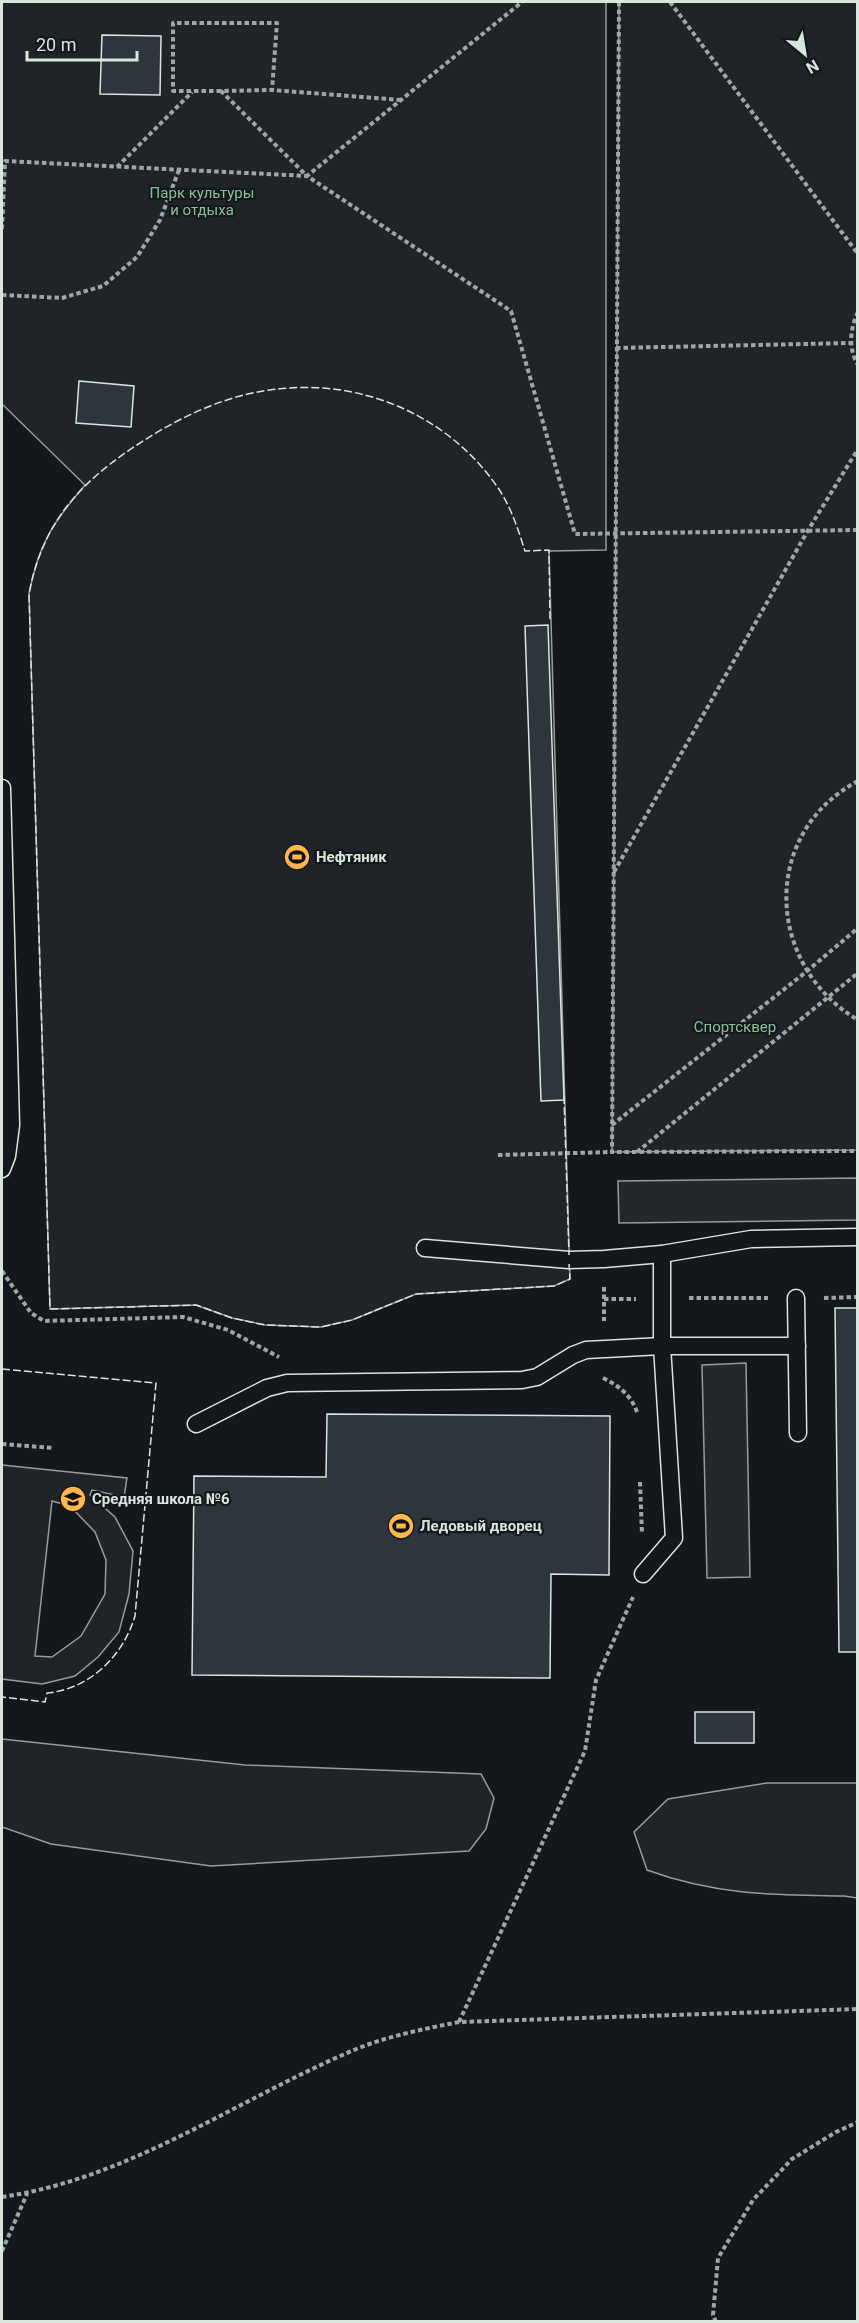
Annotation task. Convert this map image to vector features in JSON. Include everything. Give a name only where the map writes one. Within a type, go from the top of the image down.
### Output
[{"type":"lane","points":[[2,788],[11,1125],[7,1156],[2,1169]]},
{"type":"lane","points":[[425,1248],[569,1260],[662,1254],[751,1239],[858,1237]]},
{"type":"lane","points":[[643,1574],[674,1538],[662,1346],[662,1254]]},
{"type":"lane","points":[[796,1298],[798,1433]]},
{"type":"lane","points":[[196,1424],[267,1388],[287,1383],[522,1380],[537,1377],[573,1355],[586,1350],[662,1346],[797,1346]]},
{"type":"path","points":[[2,229],[5,161],[307,176],[522,2]]},
{"type":"path","points":[[612,1152],[619,2]]},
{"type":"path","points":[[670,2],[858,254]]},
{"type":"path","points":[[272,90],[277,23],[173,23],[173,91],[272,90],[401,100]]},
{"type":"path","points":[[117,167],[192,91]]},
{"type":"path","points":[[221,92],[307,176],[511,311],[575,534],[858,530]]},
{"type":"path","points":[[2,295],[62,298],[103,286],[137,257],[160,220],[179,170]]},
{"type":"path","points":[[858,312],[853,322],[851,343],[858,365]]},
{"type":"path","points":[[616,348],[851,343]]},
{"type":"path","points":[[613,872],[807,532],[858,449]]},
{"type":"path","points":[[858,781],[845,788],[819,811],[801,837],[790,865],[786,896],[788,923],[795,949],[806,972],[826,998],[858,1020]]},
{"type":"path","points":[[612,1125],[806,972],[858,928]]},
{"type":"path","points":[[637,1152],[858,973]]},
{"type":"path","points":[[498,1155],[858,1151]]},
{"type":"path","points":[[604,1259],[604,1326],[585,1328],[589,1375],[602,1378],[620,1387],[633,1402],[639,1418]]},
{"type":"path","points":[[2,1270],[31,1313],[45,1321],[183,1317],[228,1330],[281,1358],[288,1359]]},
{"type":"path","points":[[604,1299],[858,1297]]},
{"type":"path","points":[[2,1444],[54,1448]]},
{"type":"path","points":[[459,2022],[585,1751],[596,1680],[643,1574],[640,1474]]},
{"type":"path","points":[[2,2197],[28,2193],[109,2169],[166,2144],[355,2050],[414,2031],[459,2022],[858,2009]]},
{"type":"path","points":[[716,2322],[713,2315],[718,2258],[753,2200],[792,2159],[836,2132],[858,2122]]},
{"type":"path","points":[[2,2251],[28,2193]]},
{"type":"green space","name":"Нефтяник","points":[[2,2],[606,2],[606,550],[549,551],[570,1279],[554,1286],[416,1294],[352,1320],[321,1327],[265,1325],[232,1318],[196,1305],[50,1309],[29,594],[37,562],[48,535],[85,485],[2,404]]},
{"type":"green space","name":"Спортсквер","points":[[619,2],[857,2],[857,1150],[612,1152]]},
{"type":"green space","points":[[2,1465],[127,1478],[124,1497],[92,1490],[90,1495],[115,1517],[133,1551],[129,1594],[119,1632],[98,1657],[75,1676],[42,1684],[2,1679]],"holes":[[[52,1501],[70,1506],[95,1532],[106,1560],[105,1594],[81,1636],[52,1657],[35,1656]]]},
{"type":"green space","points":[[2,1739],[245,1765],[481,1774],[494,1798],[486,1829],[469,1851],[211,1866],[51,1844],[2,1827]]},
{"type":"green space","points":[[767,1783],[857,1783],[857,1898],[768,1894],[720,1889],[647,1870],[634,1832],[668,1799]]},
{"type":"shaded area","points":[[857,1178],[857,1220],[619,1223],[618,1181]]},
{"type":"shaded area","points":[[746,1363],[750,1577],[707,1578],[702,1365]]},
{"type":"building","points":[[102,35],[161,36],[160,95],[100,94]]},
{"type":"building","points":[[79,381],[134,386],[131,427],[76,423]]},
{"type":"building","points":[[548,625],[564,1100],[541,1101],[525,626]]},
{"type":"building","points":[[835,1308],[858,1308],[858,1652],[839,1652]]},
{"type":"building","name":"Ледовый дворец","points":[[327,1414],[610,1416],[609,1575],[551,1574],[550,1678],[192,1675],[194,1476],[326,1477]]},
{"type":"building","points":[[695,1712],[754,1712],[754,1743],[695,1743]]},
{"type":"fence","points":[[550,619],[549,550],[525,551],[505,500],[475,460],[451,438],[425,420],[397,406],[366,395],[335,389],[303,387],[252,393],[218,403],[168,426],[116,459],[81,490],[54,526],[43,547],[29,594],[50,1309],[196,1305],[232,1318],[265,1325],[321,1327],[352,1320],[416,1294],[554,1286],[570,1279],[569,1264]]},
{"type":"fence","points":[[564,1096],[569,1255]]},
{"type":"fence","points":[[2,1369],[156,1383],[135,1616],[130,1631],[103,1668],[77,1685],[47,1693],[45,1702],[2,1697]]},
{"type":"place","name":"Нефтяник","points":[[297,857]]},
{"type":"place","name":"Средняя школа №6","points":[[73,1499]]},
{"type":"place","name":"Ледовый дворец","points":[[401,1526]]},
{"type":"park label","name":"Парк культуры и отдыха","points":[[202,202]]}]
